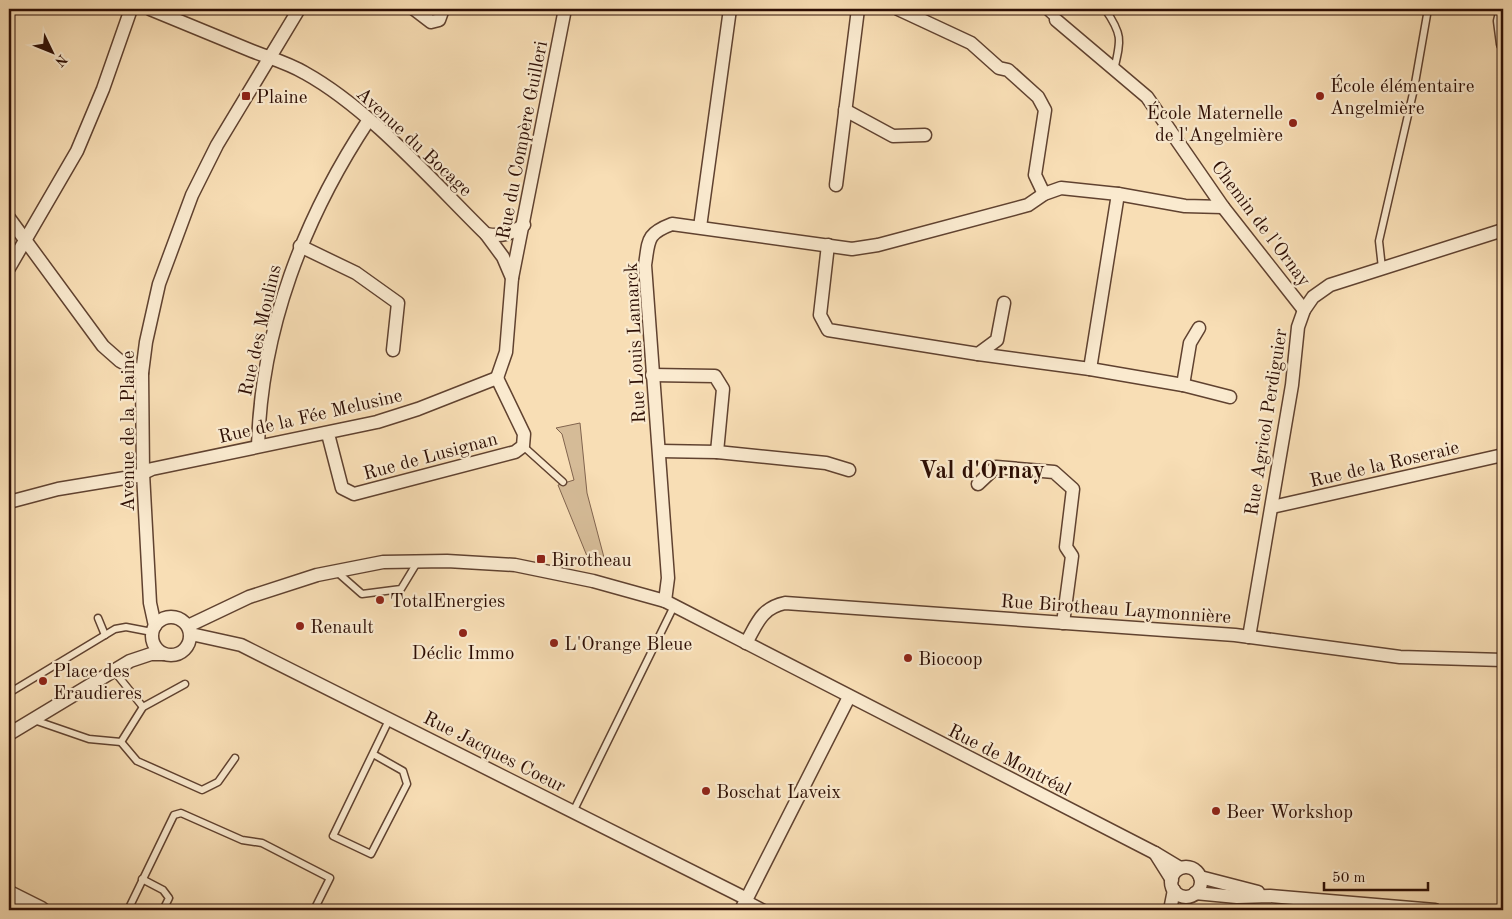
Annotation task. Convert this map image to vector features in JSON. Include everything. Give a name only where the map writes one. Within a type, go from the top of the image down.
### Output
[{"type":"street","points":[[9,268],[77,151],[103,90],[131,9]]},
{"type":"street","name":"Avenue du Bocage","points":[[150,9],[270,56],[306,73],[389,138],[486,234],[503,257],[512,278],[506,352],[497,378]]},
{"type":"street","name":"Avenue de la Plaine","points":[[153,631],[143,473],[142,373],[146,342],[159,284],[192,195],[217,145],[299,9]]},
{"type":"street","points":[[414,9],[432,22],[440,20],[443,9]]},
{"type":"street","name":"Rue du Compère Guilleri","points":[[512,278],[524,225],[565,9]]},
{"type":"street","points":[[700,227],[730,9]]},
{"type":"street","points":[[836,185],[858,9]]},
{"type":"street","points":[[898,9],[971,44],[999,68],[1008,70],[1038,97],[1045,110],[1035,175],[1044,194]]},
{"type":"street","points":[[1503,9],[1500,21],[1503,44]]},
{"type":"street","name":"Chemin de l'Ornay","points":[[1054,14],[1146,97],[1223,207],[1304,310]]},
{"type":"street","points":[[845,110],[892,136],[924,136]]},
{"type":"street","name":"Rue des Moulins","points":[[258,446],[259,417],[265,371],[284,290],[300,246],[346,155],[368,121]]},
{"type":"street","name":"Rue Louis Lamarck","points":[[670,604],[645,265],[648,242],[656,230],[672,224],[852,249],[878,245],[1028,205],[1044,194],[1061,188],[1118,194],[1185,206],[1223,207]]},
{"type":"street","points":[[1090,369],[1118,194]]},
{"type":"street","points":[[9,218],[103,346],[120,361],[142,373]]},
{"type":"street","points":[[486,234],[500,236],[513,232],[524,225]]},
{"type":"street","name":"Rue Agricol Perdiguier","points":[[1249,637],[1292,385],[1298,327],[1304,310],[1313,297],[1330,285],[1503,230]]},
{"type":"street","points":[[828,245],[820,315],[828,330],[978,354],[1090,369],[1183,385],[1230,396]]},
{"type":"street","points":[[300,246],[356,273],[398,302],[393,350]]},
{"type":"street","points":[[978,354],[998,340],[1004,303]]},
{"type":"street","points":[[1183,385],[1190,343],[1199,328]]},
{"type":"street","points":[[652,375],[715,376],[723,389],[717,452]]},
{"type":"street","points":[[497,378],[524,434],[523,446]]},
{"type":"street","name":"Rue de la Fée Melusine","points":[[9,502],[58,489],[143,473],[152,469],[258,446],[328,434],[418,409],[497,378]]},
{"type":"street","name":"Rue de Lusignan","points":[[328,434],[342,488],[354,494],[515,452],[523,446]]},
{"type":"street","points":[[660,452],[717,452],[826,464],[849,470]]},
{"type":"street","name":"Rue de la Roseraie","points":[[1272,507],[1503,455]]},
{"type":"street","points":[[978,484],[996,467],[1054,472],[1073,489],[1066,547],[1072,556],[1063,623]]},
{"type":"street","name":"Rue de Montréal","points":[[189,630],[249,596],[336,571],[383,562],[418,561],[515,565],[593,580],[670,604],[849,698],[1155,853],[1180,868],[1190,867],[1200,877]]},
{"type":"street","points":[[150,590],[171,617]]},
{"type":"street","name":"Rue Birotheau Laymonnière","points":[[746,643],[762,615],[773,606],[785,603],[1249,637],[1400,657],[1503,660]]},
{"type":"street","points":[[9,734],[130,661],[151,654],[174,655],[185,650],[189,630],[178,618],[171,617],[159,621],[130,661]]},
{"type":"street","name":"Rue Jacques Coeur","points":[[189,630],[205,639],[242,645],[573,812],[744,905]]},
{"type":"street","points":[[153,631],[155,647],[163,654]]},
{"type":"street","name":"Rue Jacques Coeur","points":[[185,650],[224,641]]},
{"type":"street","points":[[744,905],[849,698]]},
{"type":"street","points":[[1155,853],[1181,890],[1237,897],[1270,896],[1435,910]]},
{"type":"street","points":[[1175,910],[1181,890],[1174,873],[1180,868]]},
{"type":"street","points":[[1170,910],[1181,890],[1200,886],[1200,877],[1270,896]]},
{"type":"street","points":[[9,894],[41,910]]},
{"type":"lane","name":"Chemin de l'Ornay","points":[[1044,9],[1054,14]]},
{"type":"lane","points":[[1105,9],[1118,28],[1120,44],[1114,70]]},
{"type":"lane","points":[[1382,268],[1380,240],[1414,89],[1428,9]]},
{"type":"lane","points":[[523,446],[563,482]]},
{"type":"lane","points":[[336,571],[362,594],[401,588],[418,561]]},
{"type":"lane","points":[[573,812],[670,604]]},
{"type":"lane","points":[[98,618],[105,636]]},
{"type":"lane","points":[[9,693],[121,627],[153,631]]},
{"type":"lane","points":[[114,670],[143,707]]},
{"type":"lane","points":[[121,742],[143,707],[185,684]]},
{"type":"lane","points":[[33,719],[88,739],[121,742],[137,761],[202,790],[218,782],[235,758]]},
{"type":"lane","points":[[373,754],[403,771],[407,784],[371,854],[333,836],[389,720]]},
{"type":"lane","points":[[128,910],[174,815],[181,813],[191,815],[242,840],[262,843],[330,878],[314,910]]},
{"type":"lane","points":[[142,879],[163,890],[169,898],[163,910]]},
{"type":"lane","points":[[744,905],[768,910]]},
{"type":"shaded area","points":[[580,423],[587,493],[606,565],[589,561],[558,485],[574,480],[562,434],[556,428]]},
{"type":"place","name":"Plaine","points":[[246,96]]},
{"type":"place","name":"École élémentaire Angelmière","points":[[1320,96]]},
{"type":"place","name":"École Maternelle de l'Angelmière","points":[[1293,123]]},
{"type":"place","name":"Birotheau","points":[[541,559]]},
{"type":"place","name":"TotalEnergies","points":[[380,600]]},
{"type":"place","name":"Renault","points":[[300,626]]},
{"type":"place","name":"Déclic Immo","points":[[463,633]]},
{"type":"place","name":"L'Orange Bleue","points":[[554,643]]},
{"type":"place","name":"Biocoop","points":[[908,658]]},
{"type":"place","name":"Place des Eraudieres","points":[[43,681]]},
{"type":"place","name":"Boschat Laveix","points":[[706,791]]},
{"type":"place","name":"Beer Workshop","points":[[1216,811]]},
{"type":"district","name":"Val d'Ornay","points":[[982,470]]}]
